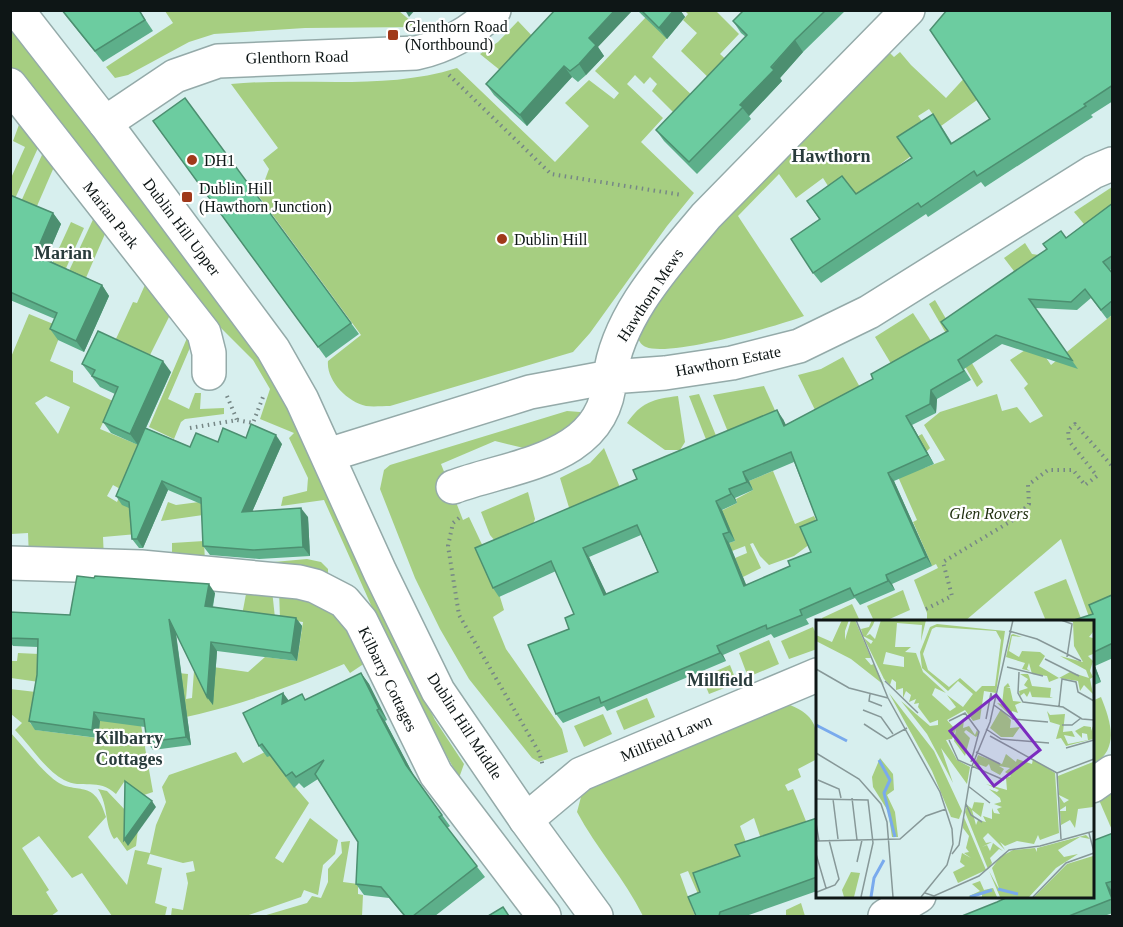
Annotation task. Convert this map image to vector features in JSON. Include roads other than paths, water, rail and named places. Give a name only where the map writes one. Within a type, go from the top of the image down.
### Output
[{"type":"street","name":"Dublin Hill Upper","points":[[17,10],[105,123],[273,349],[302,400],[328,455]]},
{"type":"street","name":"Glenthorn Road","points":[[105,123],[156,87],[195,67],[242,58],[416,53],[441,47],[469,33],[494,10]]},
{"type":"street","name":"Hawthorn Mews","points":[[610,377],[613,356],[626,328],[679,249],[706,216],[908,10]]},
{"type":"street","name":"Marian Park","points":[[13,94],[204,333],[209,353],[209,373]]},
{"type":"street","name":"Hawthorn Estate","points":[[610,377],[664,373],[732,363],[808,343],[869,312],[1085,177],[1113,164]]},
{"type":"street","points":[[328,455],[530,392],[610,377],[609,398],[601,417],[588,433],[538,462],[460,501]]},
{"type":"street","name":"Dublin Hill Middle","points":[[328,455],[380,572],[438,691],[526,820],[596,916]]},
{"type":"street","name":"Kilbarry Cottages","points":[[10,563],[141,567],[274,579],[315,586],[344,601],[361,621],[436,774],[544,916]]},
{"type":"street","name":"Millfield Lawn","points":[[526,820],[581,774],[816,675]]},
{"type":"street","points":[[1093,785],[1113,772]]},
{"type":"street","points":[[885,916],[917,897]]},
{"type":"place","name":"Glenthorn Road (Northbound)","points":[[393,35]]},
{"type":"place","name":"DH1","points":[[192,160]]},
{"type":"place","name":"Dublin Hill (Hawthorn Junction)","points":[[187,197]]},
{"type":"place","name":"Dublin Hill","points":[[502,239]]},
{"type":"district","name":"Hawthorn","points":[[831,156]]},
{"type":"district","name":"Marian","points":[[63,253]]},
{"type":"district","name":"Millfield","points":[[720,680]]},
{"type":"district","name":"Kilbarry Cottages","points":[[129,748]]},
{"type":"park label","name":"Glen Rovers","points":[[989,513]]}]
